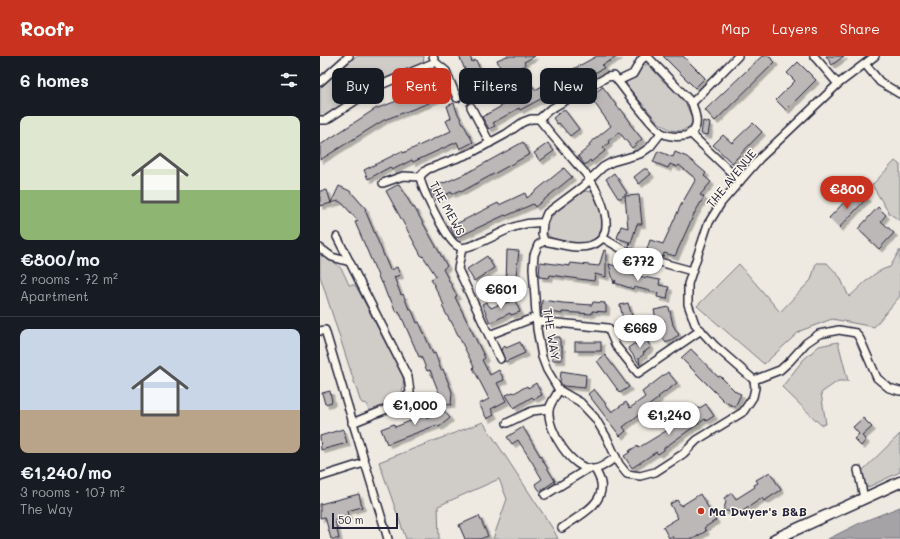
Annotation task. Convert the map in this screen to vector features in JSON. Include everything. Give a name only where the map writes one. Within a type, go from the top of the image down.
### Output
[{"type":"main road","points":[[775,539],[900,482]]},
{"type":"street","points":[[320,82],[349,56]]},
{"type":"street","points":[[383,183],[402,176],[420,177],[423,172],[428,169],[471,153],[506,134],[523,122],[531,119],[539,119],[549,110],[607,77],[614,76],[618,81],[661,133],[677,136],[686,135],[695,130],[695,112],[692,102],[646,56],[641,60],[633,74],[618,81]]},
{"type":"street","points":[[692,102],[738,56]]},
{"type":"street","points":[[814,56],[838,84]]},
{"type":"street","name":"THE AVENUE","points":[[754,380],[715,346],[695,324],[688,304],[688,284],[708,224],[721,203],[760,158],[838,84],[875,56]]},
{"type":"street","points":[[320,120],[326,120],[376,87],[434,59],[446,71],[457,98]]},
{"type":"street","points":[[865,64],[880,82],[900,94]]},
{"type":"street","points":[[471,107],[490,143]]},
{"type":"street","points":[[539,119],[590,180],[605,212],[607,223],[603,238],[599,242],[589,246],[577,247],[544,241],[542,234],[542,223],[547,213],[590,180],[603,167],[612,162],[640,154],[650,147],[661,133]]},
{"type":"street","points":[[690,133],[740,181]]},
{"type":"street","name":"THE MEWS","points":[[420,177],[421,185],[426,196],[446,232],[456,245],[462,248],[458,269],[500,359]]},
{"type":"street","points":[[462,248],[470,246],[506,229],[522,224],[533,222],[542,223]]},
{"type":"street","points":[[337,238],[408,377],[410,392],[402,404],[352,423]]},
{"type":"street","points":[[603,238],[620,248],[641,257],[692,271]]},
{"type":"street","name":"THE WAY","points":[[544,241],[538,246],[534,255],[537,319],[542,357],[547,370],[559,390],[580,402],[595,418],[627,474],[640,476],[655,472],[682,454],[697,440],[743,412],[753,396],[755,388],[754,380]]},
{"type":"street","points":[[320,248],[332,257],[350,262]]},
{"type":"street","points":[[489,335],[537,319],[608,328],[616,346],[638,373],[701,330]]},
{"type":"street","points":[[320,331],[325,330],[388,539]]},
{"type":"street","points":[[754,380],[780,370],[806,343],[818,334],[839,330],[856,333],[877,378],[889,388],[900,391]]},
{"type":"street","points":[[559,390],[549,409],[551,425],[556,437],[573,461],[585,468],[592,468]]},
{"type":"street","points":[[507,423],[532,411],[549,409]]},
{"type":"street","points":[[545,495],[592,468],[606,464],[616,457]]},
{"type":"street","points":[[320,477],[364,463]]},
{"type":"street","points":[[562,528],[593,506],[601,495],[601,484],[592,468]]},
{"type":"street","points":[[858,470],[864,498]]},
{"type":"shaded area","points":[[356,56],[424,56],[423,65],[414,68],[392,68],[392,75],[384,79],[384,68],[342,68]]},
{"type":"shaded area","points":[[647,64],[664,82],[682,96],[693,120],[690,126],[682,131],[671,130],[659,123],[627,86],[626,83],[630,78]]},
{"type":"shaded area","points":[[332,77],[332,104],[344,104],[328,116],[320,117],[320,88]]},
{"type":"shaded area","points":[[895,161],[900,165],[900,221],[889,213],[872,185]]},
{"type":"shaded area","points":[[584,191],[592,192],[599,207],[602,219],[601,229],[596,237],[589,241],[578,243],[565,242],[550,237],[546,231],[547,225],[551,218],[564,205]]},
{"type":"shaded area","points":[[900,250],[900,296],[874,327],[832,319],[800,331],[764,364],[697,306],[739,264],[780,312],[811,280],[816,263],[827,263],[840,277],[849,297],[873,275],[890,267]]},
{"type":"shaded area","points":[[320,255],[336,263],[341,269],[349,285],[355,285],[403,376],[402,392],[399,398],[390,404],[369,411],[367,404],[362,403],[360,400],[320,276]]},
{"type":"shaded area","points":[[838,342],[848,381],[838,381],[821,393],[826,424],[821,425],[782,387],[803,360],[819,346]]},
{"type":"shaded area","points":[[483,422],[558,539],[493,539],[507,499],[499,479],[438,506],[439,539],[406,539],[379,462]]},
{"type":"shaded area","points":[[900,434],[900,472],[866,488],[862,471]]},
{"type":"shaded area","points":[[900,507],[900,539],[828,539],[862,522]]},
{"type":"building","points":[[459,56],[470,56],[472,62],[476,60],[479,68],[464,68]]},
{"type":"building","points":[[507,56],[535,56],[524,62],[526,65],[519,68],[500,68],[497,60]]},
{"type":"building","points":[[597,56],[619,56],[602,65],[604,68],[597,72],[597,68],[575,68]]},
{"type":"building","points":[[663,56],[683,56],[705,78],[695,88]]},
{"type":"building","points":[[762,56],[769,56],[775,62],[715,121],[705,110]]},
{"type":"building","points":[[826,56],[844,56],[832,65]]},
{"type":"building","points":[[798,62],[816,80],[786,110],[776,100],[795,81],[787,73]]},
{"type":"building","points":[[532,85],[535,90],[540,87],[540,99],[532,104]]},
{"type":"building","points":[[603,87],[619,109],[621,109],[631,123],[630,124],[642,139],[632,148],[619,132],[608,141],[609,143],[603,148],[605,151],[591,162],[590,160],[585,165],[578,156],[590,146],[589,144],[611,126],[595,104],[597,104],[597,91]]},
{"type":"building","points":[[392,103],[426,104],[384,120],[320,160],[320,145],[375,109]]},
{"type":"building","points":[[454,103],[457,112],[473,142],[460,149],[457,142],[413,162],[412,160],[392,170],[390,167],[368,179],[364,170],[402,151],[403,153],[451,131],[446,121],[451,118],[447,106]]},
{"type":"building","points":[[505,104],[531,104],[520,110],[519,108],[493,123],[495,126],[489,129],[482,117]]},
{"type":"building","points":[[564,109],[579,129],[570,136],[559,123],[557,124],[553,118]]},
{"type":"building","points":[[703,121],[710,123],[708,135],[701,134]]},
{"type":"building","points":[[753,123],[762,132],[732,163],[713,145],[723,135],[732,143]]},
{"type":"building","points":[[523,142],[530,154],[461,192],[460,190],[452,194],[451,192],[436,200],[430,189],[443,182],[444,183],[467,173]]},
{"type":"building","points":[[548,143],[554,151],[540,161],[534,153]]},
{"type":"building","points":[[658,151],[673,157],[675,152],[687,157],[706,173],[704,176],[711,182],[700,195],[704,197],[694,214],[675,256],[664,253],[663,257],[646,252],[650,240],[663,244],[681,205],[696,179],[679,165],[677,167],[670,164],[668,168],[653,162]]},
{"type":"building","points":[[564,168],[572,177],[535,207],[533,204],[506,216],[505,215],[456,238],[455,237],[450,227],[498,203],[499,205],[525,193],[527,198]]},
{"type":"building","points":[[644,169],[647,169],[651,174],[639,184],[634,177]]},
{"type":"building","points":[[614,173],[627,193],[621,198],[618,198],[606,179]]},
{"type":"building","points":[[399,184],[413,208],[414,207],[447,266],[443,269],[485,358],[482,360],[490,375],[499,370],[504,380],[497,383],[506,401],[491,409],[494,415],[487,419],[479,404],[489,399],[451,321],[442,306],[444,305],[431,279],[436,276],[423,256],[422,257],[386,191]]},
{"type":"building","points":[[339,186],[350,191],[366,209],[365,210],[390,270],[397,267],[400,275],[394,277],[401,295],[403,294],[409,309],[411,308],[417,323],[419,322],[433,354],[435,353],[441,370],[443,369],[452,392],[451,405],[438,403],[439,393],[430,370],[427,371],[421,356],[419,357],[399,311],[396,312],[390,298],[388,298],[355,222],[358,221],[339,201],[320,206],[320,191],[327,190],[331,203]]},
{"type":"building","points":[[860,192],[867,198],[839,228],[829,218],[850,196],[853,199]]},
{"type":"building","points":[[639,195],[642,224],[637,224],[630,246],[629,242],[617,238],[621,226],[628,228],[625,196]]},
{"type":"building","points":[[878,207],[886,215],[881,221],[894,233],[879,249],[858,229]]},
{"type":"building","points":[[507,250],[519,251],[515,284],[506,284]]},
{"type":"building","points":[[604,250],[606,251],[606,277],[595,274],[594,281],[550,275],[549,278],[539,277],[540,262],[570,266],[570,263],[599,266]]},
{"type":"building","points":[[487,256],[494,268],[474,281],[467,269]]},
{"type":"building","points":[[609,264],[619,267],[618,270],[638,276],[660,280],[659,285],[669,287],[667,299],[657,297],[658,293],[634,287],[633,289],[615,283],[615,280],[614,284]]},
{"type":"building","points":[[515,300],[520,312],[511,315],[510,313],[490,323],[482,304],[486,302],[491,308],[505,302]]},
{"type":"building","points":[[542,300],[592,305],[593,302],[605,303],[606,312],[592,311],[592,314],[562,312],[562,314],[551,312],[551,315],[541,314]]},
{"type":"building","points":[[628,303],[632,316],[628,317],[631,331],[623,333],[620,320],[623,319],[620,305]]},
{"type":"building","points":[[669,307],[673,325],[679,335],[666,343],[660,334],[658,326],[665,321],[657,323],[654,310]]},
{"type":"building","points":[[547,337],[560,337],[562,360],[552,360],[553,346],[546,346]]},
{"type":"building","points":[[645,338],[651,347],[639,358],[640,365],[628,348],[635,343],[636,345]]},
{"type":"building","points":[[520,342],[525,353],[505,362],[501,349],[505,346],[506,348]]},
{"type":"building","points":[[575,342],[601,342],[601,351],[575,351]]},
{"type":"building","points":[[691,349],[718,377],[720,376],[736,392],[741,394],[735,407],[725,402],[681,358]]},
{"type":"building","points":[[605,355],[629,387],[620,393],[597,361]]},
{"type":"building","points":[[561,371],[586,375],[585,388],[563,386],[560,382]]},
{"type":"building","points":[[668,372],[677,383],[623,427],[626,431],[620,436],[588,394],[594,389],[612,412],[626,402],[630,408],[645,397],[642,392]]},
{"type":"building","points":[[536,383],[542,395],[534,399],[532,397],[514,408],[506,395],[513,392],[514,393],[527,386],[528,388]]},
{"type":"building","points":[[330,391],[332,402],[325,404],[322,393]]},
{"type":"building","points":[[438,403],[450,418],[439,427],[437,425],[387,444],[381,429],[394,424],[395,427],[426,415],[427,418],[437,411]]},
{"type":"building","points":[[706,404],[714,416],[706,421],[705,419],[664,448],[664,450],[658,454],[656,452],[632,468],[624,456],[630,452],[629,451],[637,446],[638,448],[666,431],[696,406],[698,409]]},
{"type":"building","points":[[863,418],[872,427],[862,436],[866,440],[861,446],[854,439],[859,434],[853,427]]},
{"type":"building","points":[[523,427],[555,481],[540,491],[535,484],[542,479],[532,462],[518,440],[512,444],[507,437]]},
{"type":"building","points":[[343,429],[347,443],[321,450],[320,436]]},
{"type":"building","points":[[770,472],[781,490],[764,501],[762,498],[740,513],[738,511],[735,513],[734,511],[723,511],[726,502],[724,498],[732,493],[736,499],[755,487],[754,485],[758,483],[756,480]]},
{"type":"building","points":[[359,494],[362,507],[347,511],[348,516],[335,520],[339,539],[331,539],[325,517],[320,518],[320,504]]},
{"type":"building","name":"Ma Dwyer's B&B","points":[[700,494],[716,520],[704,528],[706,531],[693,539],[673,539],[672,536],[669,538],[663,527],[678,518],[670,504],[677,500],[681,506]]},
{"type":"building","points":[[479,516],[488,536],[480,539],[465,539],[459,525]]},
{"type":"place","name":"Ma Dwyer's B&B","points":[[701,511]]}]
